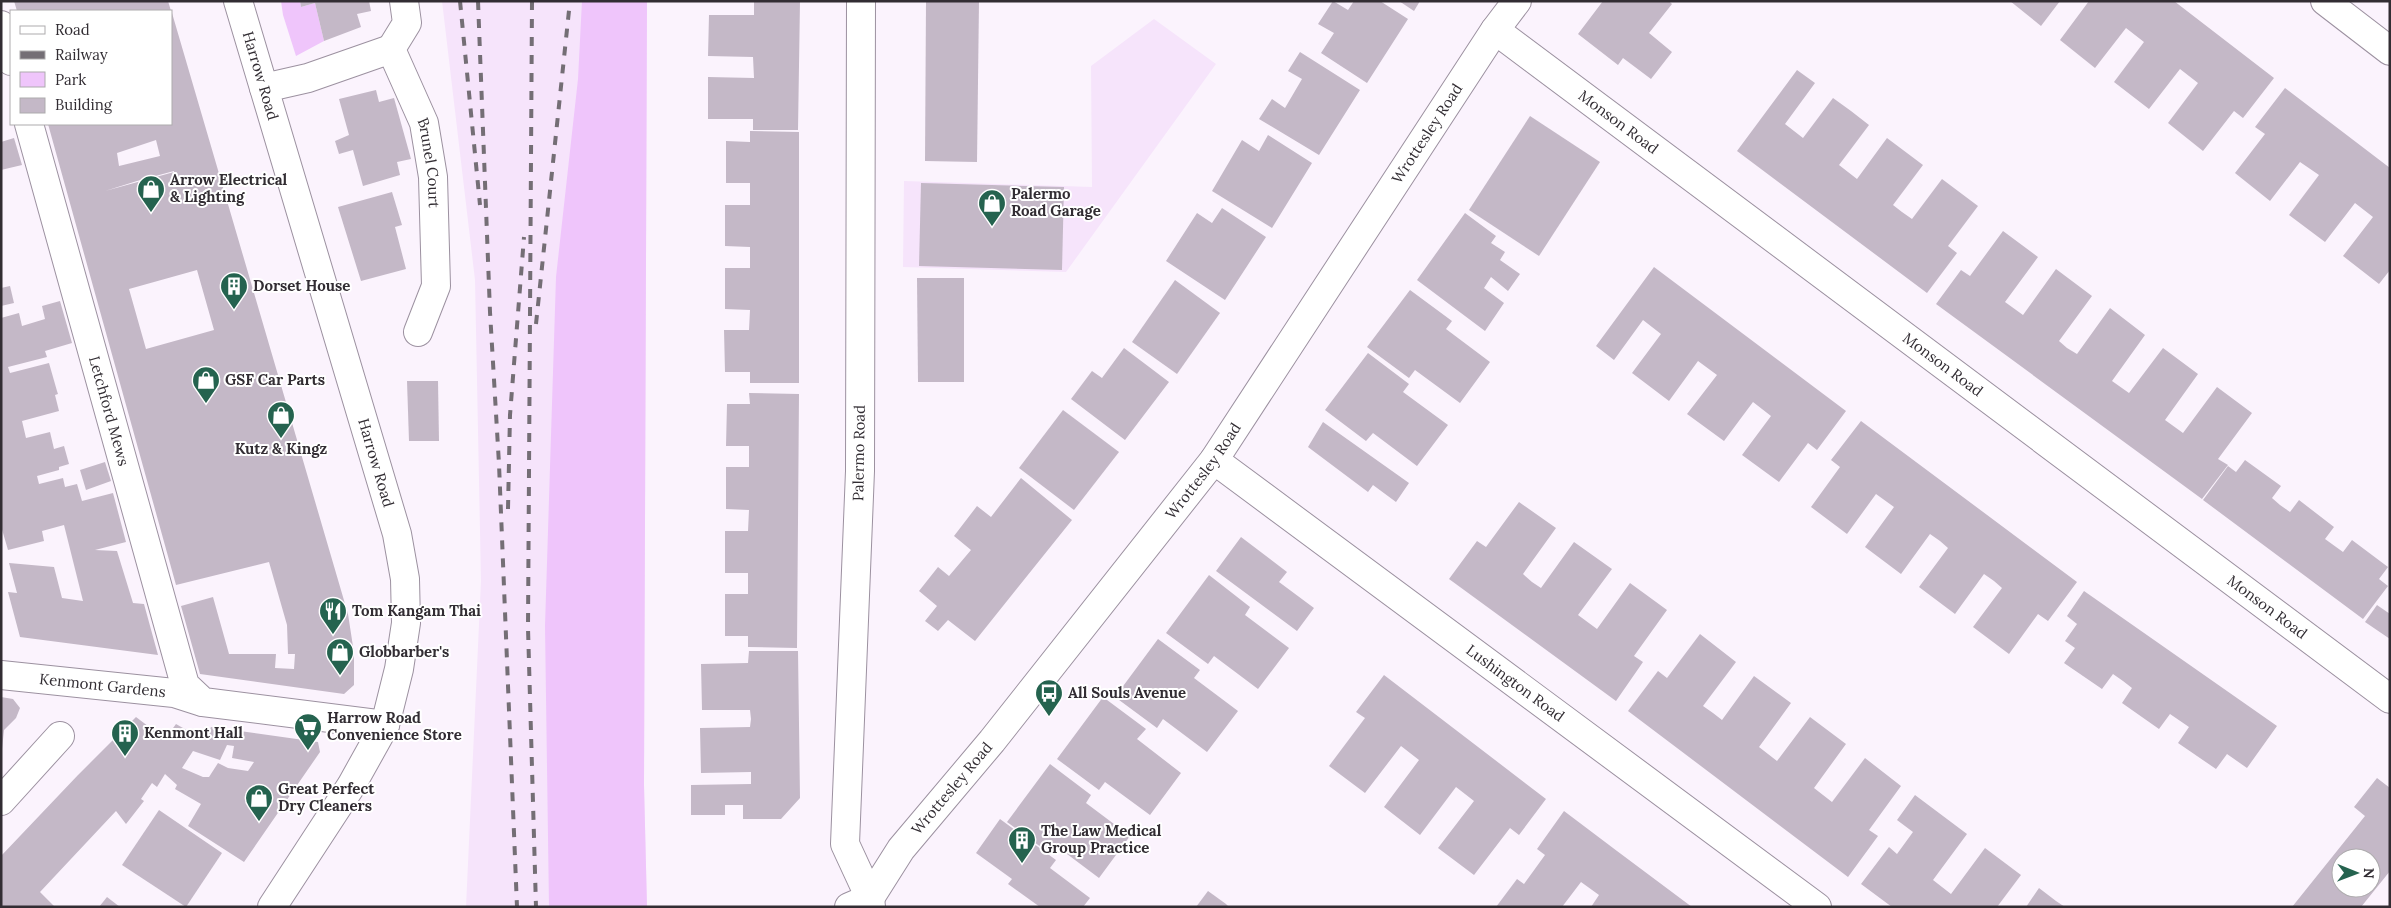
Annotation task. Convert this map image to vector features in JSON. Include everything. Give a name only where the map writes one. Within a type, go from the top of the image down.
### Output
[{"type":"street","name":"Harrow Road","points":[[238,1],[398,543],[405,579],[406,623],[399,669],[385,725],[351,786],[272,907]]},
{"type":"street","points":[[264,88],[308,78],[391,49],[407,23],[404,1]]},
{"type":"street","name":"Palermo Road","points":[[861,1],[860,470],[845,844],[870,905]]},
{"type":"street","name":"Wrottesley Road","points":[[870,905],[901,849],[992,741],[1214,460],[1495,30],[1517,1]]},
{"type":"street","points":[[2325,1],[2390,50]]},
{"type":"street","points":[[1,25],[10,57]]},
{"type":"street","name":"Monson Road","points":[[1495,30],[2390,699]]},
{"type":"street","name":"Brunel Court","points":[[391,49],[424,123],[433,177],[436,286],[418,332]]},
{"type":"street","name":"Letchford Mews","points":[[29,125],[185,685],[198,698]]},
{"type":"street","name":"Lushington Road","points":[[1214,460],[1817,907]]},
{"type":"street","name":"Kenmont Gardens","points":[[1,675],[174,693],[385,725]]},
{"type":"street","points":[[1,801],[60,736]]},
{"type":"shaded area","points":[[442,1],[647,1],[644,785],[647,907],[466,907],[481,581],[475,280]]},
{"type":"shaded area","points":[[1154,19],[1216,64],[1066,272],[903,267],[904,181],[1092,187],[1091,66]]},
{"type":"green space","points":[[281,1],[300,1],[301,7],[315,3],[324,41],[296,56],[283,15]]},
{"type":"green space","points":[[582,1],[647,1],[644,785],[647,907],[549,907],[545,626],[556,277],[578,79]]},
{"type":"building","points":[[14,1],[168,1],[171,10],[17,10]]},
{"type":"building","points":[[300,1],[369,1],[371,11],[357,14],[361,27],[324,41],[315,3],[301,7]]},
{"type":"building","points":[[754,1],[800,1],[798,130],[753,130],[753,119],[708,119],[708,77],[754,78],[753,57],[708,56],[709,15],[754,15]]},
{"type":"building","points":[[926,1],[979,1],[977,162],[925,161]]},
{"type":"building","points":[[1333,1],[1348,10],[1354,1],[1380,1],[1408,19],[1367,83],[1321,53],[1334,33],[1318,24]]},
{"type":"building","points":[[1399,1],[1420,1],[1414,11]]},
{"type":"building","points":[[1603,1],[1669,1],[1672,4],[1649,33],[1672,52],[1651,79],[1623,58],[1618,65],[1578,34]]},
{"type":"building","points":[[2010,1],[2060,1],[2041,26]]},
{"type":"building","points":[[2089,1],[2174,1],[2274,78],[2243,118],[2234,111],[2203,151],[2168,123],[2198,83],[2180,69],[2149,109],[2114,82],[2144,42],[2126,28],[2095,68],[2060,40]]},
{"type":"building","points":[[172,13],[348,614],[354,653],[354,685],[344,694],[200,674],[181,606],[213,597],[229,654],[276,654],[275,668],[294,669],[295,654],[288,654],[287,625],[269,562],[176,585],[48,125],[172,125]],"holes":[[[156,140],[160,156],[119,166],[117,153]],[[174,172],[105,191],[137,181]],[[197,270],[214,330],[146,349],[129,289]]]},
{"type":"building","points":[[1300,52],[1360,90],[1319,155],[1259,119],[1272,99],[1285,108],[1302,79],[1288,71]]},
{"type":"building","points":[[1797,70],[1815,83],[1785,124],[1803,138],[1833,98],[1869,125],[1839,165],[1857,179],[1887,138],[1923,165],[1893,205],[1902,212],[1912,219],[1942,179],[1978,206],[1948,246],[1957,253],[1927,293],[1737,151]]},
{"type":"building","points":[[2285,88],[2390,168],[2390,270],[2379,284],[2343,256],[2373,217],[2355,203],[2325,242],[2289,215],[2319,175],[2300,162],[2270,201],[2235,173],[2265,134],[2255,127]]},
{"type":"building","points":[[376,90],[379,102],[394,98],[411,159],[397,162],[400,175],[363,186],[353,150],[339,154],[335,141],[349,135],[339,99]]},
{"type":"building","points":[[1530,116],[1600,162],[1539,256],[1469,210]]},
{"type":"building","points":[[750,131],[799,132],[799,383],[750,383],[750,372],[725,372],[724,330],[749,330],[750,310],[725,309],[725,268],[750,268],[750,247],[725,246],[725,205],[750,205],[750,183],[726,183],[726,141],[750,142]]},
{"type":"building","points":[[1268,135],[1312,163],[1272,228],[1212,191],[1242,140],[1259,151]]},
{"type":"building","points":[[14,138],[22,165],[1,170],[1,142]]},
{"type":"building","name":"Palermo Road Garage","points":[[921,183],[1064,187],[1062,270],[919,266]]},
{"type":"building","points":[[392,192],[402,225],[395,227],[406,269],[361,281],[338,207]]},
{"type":"building","points":[[1222,208],[1266,237],[1225,300],[1166,261],[1197,213],[1212,223]]},
{"type":"building","points":[[1465,213],[1496,236],[1491,243],[1505,252],[1500,260],[1520,274],[1508,291],[1491,277],[1484,288],[1504,303],[1485,331],[1417,280]]},
{"type":"building","points":[[2003,231],[2038,257],[2005,302],[2023,315],[2056,269],[2092,296],[2059,341],[2067,348],[2077,354],[2110,308],[2145,335],[2112,381],[2129,393],[2163,348],[2198,374],[2165,420],[2183,433],[2217,387],[2252,413],[2218,459],[2228,465],[2202,499],[1936,304],[1961,270],[1970,276]]},
{"type":"building","points":[[1654,267],[1846,411],[1817,450],[1808,443],[1779,482],[1742,455],[1771,416],[1753,402],[1724,441],[1687,414],[1717,375],[1698,361],[1669,401],[1632,373],[1661,334],[1643,320],[1614,360],[1596,346]]},
{"type":"building","points":[[917,278],[964,278],[964,382],[918,382]]},
{"type":"building","points":[[1175,280],[1220,313],[1177,374],[1132,342]]},
{"type":"building","points":[[10,286],[14,303],[1,306],[1,288]]},
{"type":"building","points":[[1410,290],[1452,321],[1446,329],[1490,362],[1460,403],[1415,370],[1409,378],[1367,347]]},
{"type":"building","points":[[60,301],[72,343],[45,351],[47,357],[8,367],[10,373],[49,363],[58,394],[55,395],[59,411],[22,421],[26,438],[50,432],[54,449],[64,446],[69,464],[59,467],[59,470],[37,476],[39,484],[63,478],[65,487],[77,484],[82,501],[113,493],[126,542],[95,550],[117,551],[133,603],[144,604],[158,655],[20,637],[8,592],[17,593],[9,563],[54,567],[62,598],[83,601],[64,525],[42,531],[44,541],[8,550],[1,526],[1,318],[19,313],[22,326],[45,319],[42,306]]},
{"type":"building","points":[[1124,348],[1169,382],[1125,440],[1071,399],[1092,371],[1102,378]]},
{"type":"building","points":[[1368,353],[1409,384],[1403,392],[1448,425],[1417,466],[1373,433],[1366,441],[1325,410]]},
{"type":"building","points":[[407,381],[438,381],[439,441],[409,441]]},
{"type":"building","points":[[749,393],[799,394],[797,648],[748,647],[748,636],[725,636],[725,594],[748,594],[748,573],[725,573],[725,531],[748,531],[749,510],[726,509],[726,467],[749,467],[749,446],[726,446],[727,404],[750,404]]},
{"type":"building","points":[[1063,410],[1119,452],[1074,510],[1019,468]]},
{"type":"building","points":[[1861,421],[2077,582],[2048,621],[2038,614],[2009,654],[1973,627],[2002,588],[1994,581],[1984,574],[1955,614],[1919,587],[1948,548],[1940,541],[1930,534],[1901,574],[1865,547],[1894,507],[1876,494],[1847,534],[1811,507],[1840,467],[1831,460]]},
{"type":"building","points":[[1323,422],[1409,483],[1396,502],[1373,485],[1368,492],[1308,447]]},
{"type":"building","points":[[2245,460],[2281,486],[2272,498],[2280,505],[2290,512],[2299,500],[2334,527],[2325,539],[2343,552],[2352,540],[2388,567],[2379,579],[2388,586],[2363,619],[2203,500],[2228,466],[2236,472]]},
{"type":"building","points":[[105,462],[111,481],[86,490],[80,470]]},
{"type":"building","points":[[1021,478],[1072,520],[975,641],[948,620],[938,631],[925,621],[937,606],[919,591],[938,567],[949,576],[971,550],[954,536],[977,506],[991,517]]},
{"type":"building","points":[[1519,502],[1556,528],[1523,574],[1532,582],[1541,588],[1574,542],[1612,569],[1578,615],[1597,629],[1630,583],[1667,610],[1634,656],[1643,662],[1616,701],[1449,579],[1477,541],[1486,547]]},
{"type":"building","points":[[1241,537],[1287,572],[1279,582],[1314,608],[1297,631],[1216,571]]},
{"type":"building","points":[[1209,575],[1250,607],[1245,615],[1289,648],[1258,689],[1214,656],[1208,664],[1166,633]]},
{"type":"building","points":[[2084,591],[2277,726],[2247,768],[2227,754],[2216,769],[2178,743],[2189,727],[2170,714],[2159,729],[2122,703],[2132,688],[2113,674],[2102,689],[2064,663],[2075,648],[2065,641],[2077,624],[2067,616]]},
{"type":"building","points":[[2377,605],[2390,614],[2390,639],[2365,622]]},
{"type":"building","points":[[1700,634],[1736,662],[1703,706],[1722,720],[1754,676],[1791,703],[1759,747],[1777,761],[1810,717],[1846,744],[1814,788],[1832,802],[1865,758],[1901,786],[1869,830],[1878,836],[1848,877],[1628,711],[1658,671],[1667,678]]},
{"type":"building","points":[[1158,639],[1200,670],[1194,678],[1238,711],[1207,752],[1163,719],[1157,728],[1115,697]]},
{"type":"building","points":[[749,651],[798,651],[800,798],[781,819],[743,819],[743,805],[725,805],[725,815],[691,815],[691,785],[751,784],[751,772],[701,773],[700,728],[750,727],[750,710],[702,710],[701,664],[748,663]]},
{"type":"building","points":[[1384,675],[1546,799],[1519,835],[1510,828],[1474,875],[1438,848],[1474,801],[1456,787],[1420,835],[1384,807],[1419,760],[1401,746],[1365,793],[1329,766],[1365,718],[1356,712]]},
{"type":"building","points":[[1,697],[13,699],[20,708],[16,718],[4,730],[2,749]]},
{"type":"building","points":[[1103,697],[1146,729],[1137,739],[1181,773],[1150,815],[1105,782],[1099,790],[1057,759]]},
{"type":"building","points":[[136,717],[165,739],[176,724],[204,740],[211,727],[318,742],[320,752],[244,862],[188,826],[201,804],[175,789],[177,785],[165,774],[157,787],[152,783],[141,799],[144,801],[126,824],[116,811],[40,892],[55,907],[1,907],[1,856]],"holes":[[[227,745],[234,746],[232,758],[254,762],[248,771],[228,768],[218,763],[209,777],[203,777],[182,768],[193,751],[220,760]]]},
{"type":"building","points":[[1050,764],[1091,795],[1086,803],[1130,836],[1099,878],[1055,845],[1049,853],[1007,822]]},
{"type":"building","points":[[2377,778],[2390,788],[2390,871],[2381,882],[2381,848],[2339,848],[2365,816],[2354,807]]},
{"type":"building","points":[[1915,795],[1967,834],[1933,880],[1951,894],[1985,848],[2021,875],[1997,907],[1892,907],[1861,884],[1889,847],[1897,854],[1913,832],[1897,820]]},
{"type":"building","points":[[159,810],[222,853],[186,907],[122,865]]},
{"type":"building","points":[[1564,811],[1692,907],[1591,907],[1599,895],[1581,882],[1562,907],[1496,907],[1517,879],[1524,884],[1545,855],[1537,849]]},
{"type":"building","name":"The Law Medical Group Practice","points":[[1000,819],[1056,860],[1050,868],[1090,898],[1083,907],[1040,907],[1008,884],[1012,879],[976,853]]},
{"type":"building","points":[[2331,858],[2331,898],[2368,898],[2361,907],[2292,907]]},
{"type":"building","points":[[2039,888],[2056,901],[2065,907],[2026,907]]},
{"type":"building","points":[[1208,891],[1226,904],[1229,907],[1196,907]]},
{"type":"building","points":[[107,897],[120,907],[99,907]]},
{"type":"railway","points":[[460,1],[480,205]]},
{"type":"railway","points":[[478,1],[517,907]]},
{"type":"railway","points":[[532,1],[528,628],[536,907]]},
{"type":"railway","points":[[536,324],[570,1]]},
{"type":"railway","points":[[508,509],[510,415],[524,237]]},
{"type":"place","name":"Arrow Electrical & Lighting","points":[[151,213]]},
{"type":"place","name":"Palermo Road Garage","points":[[992,227]]},
{"type":"place","name":"Dorset House","points":[[234,310]]},
{"type":"place","name":"GSF Car Parts","points":[[206,404]]},
{"type":"place","name":"Kutz & Kingz","points":[[281,439]]},
{"type":"place","name":"Tom Kangam Thai","points":[[333,635]]},
{"type":"place","name":"Globbarber's","points":[[340,676]]},
{"type":"place","name":"All Souls Avenue","points":[[1049,717]]},
{"type":"place","name":"Harrow Road Convenience Store","points":[[308,751]]},
{"type":"place","name":"Kenmont Hall","points":[[125,757]]},
{"type":"place","name":"Great Perfect Dry Cleaners","points":[[259,822]]},
{"type":"place","name":"The Law Medical Group Practice","points":[[1022,864]]}]
